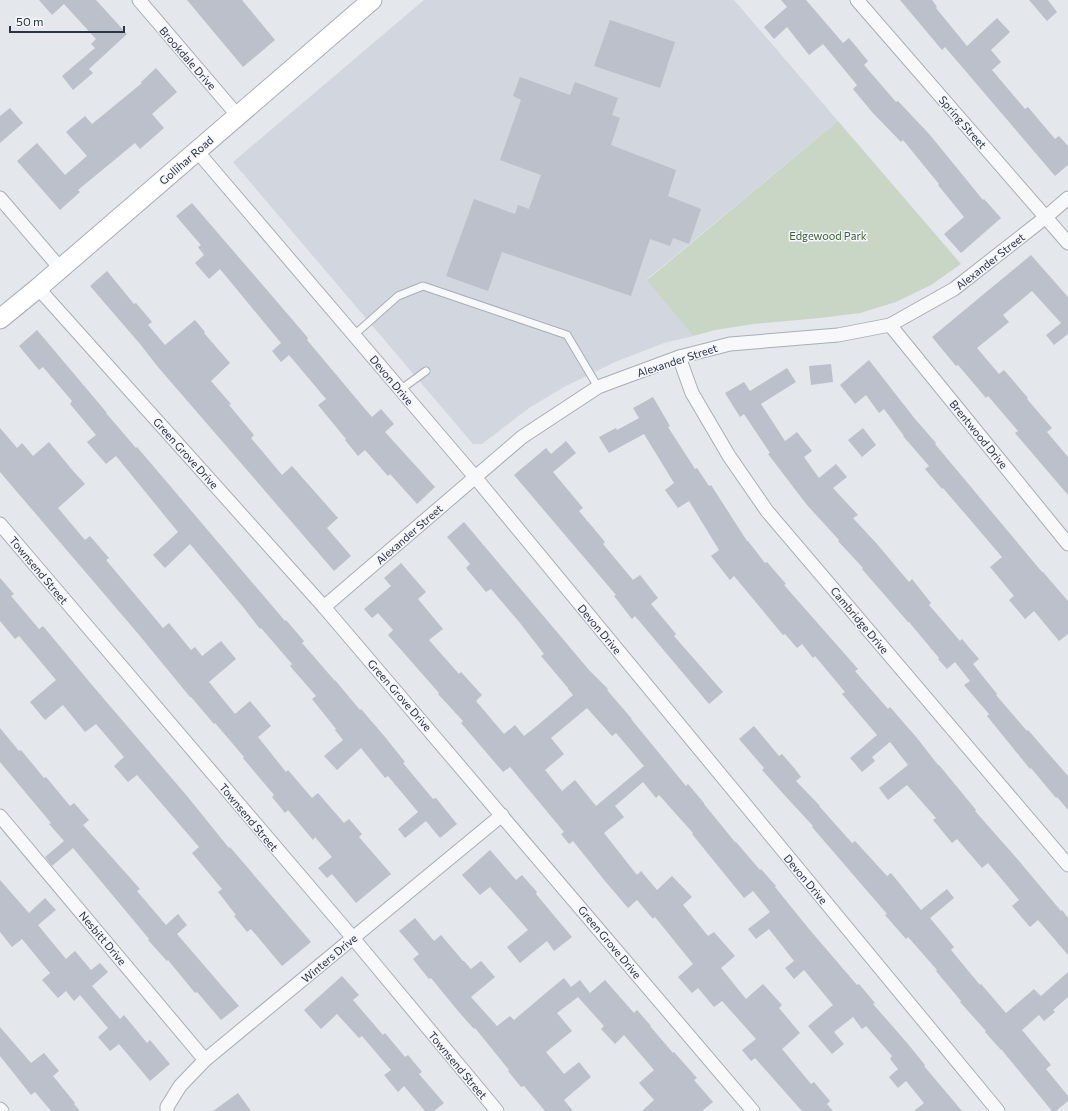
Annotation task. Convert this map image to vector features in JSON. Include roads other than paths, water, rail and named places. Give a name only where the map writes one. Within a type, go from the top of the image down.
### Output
[{"type":"main road","name":"Gollihar Road","points":[[0,319],[38,288],[372,0]]},
{"type":"street","name":"Brookdale Drive","points":[[139,0],[238,116]]},
{"type":"street","name":"Spring Street","points":[[857,0],[1068,243]]},
{"type":"street","name":"Devon Drive","points":[[197,151],[474,477],[998,1111]]},
{"type":"street","points":[[0,198],[60,268]]},
{"type":"street","name":"Alexander Street","points":[[324,606],[522,437],[598,387],[679,357],[730,344],[838,335],[890,325],[954,289],[1068,198]]},
{"type":"street","name":"Green Grove Drive","points":[[38,288],[324,606],[753,1111]]},
{"type":"street","name":"Brentwood Drive","points":[[890,325],[1068,544]]},
{"type":"street","name":"Cambridge Drive","points":[[679,357],[692,393],[729,456],[767,511],[1068,865]]},
{"type":"street","name":"Townsend Street","points":[[0,524],[353,938],[497,1111]]},
{"type":"street","name":"Winters Drive","points":[[167,1111],[167,1107],[180,1086],[205,1060],[502,815]]},
{"type":"street","name":"Nesbitt Drive","points":[[0,816],[205,1060]]},
{"type":"lane","points":[[354,335],[398,296],[422,286],[566,336],[598,387]]},
{"type":"lane","points":[[400,390],[426,371]]},
{"type":"park label","name":"Edgewood Park","points":[[828,235]]}]
